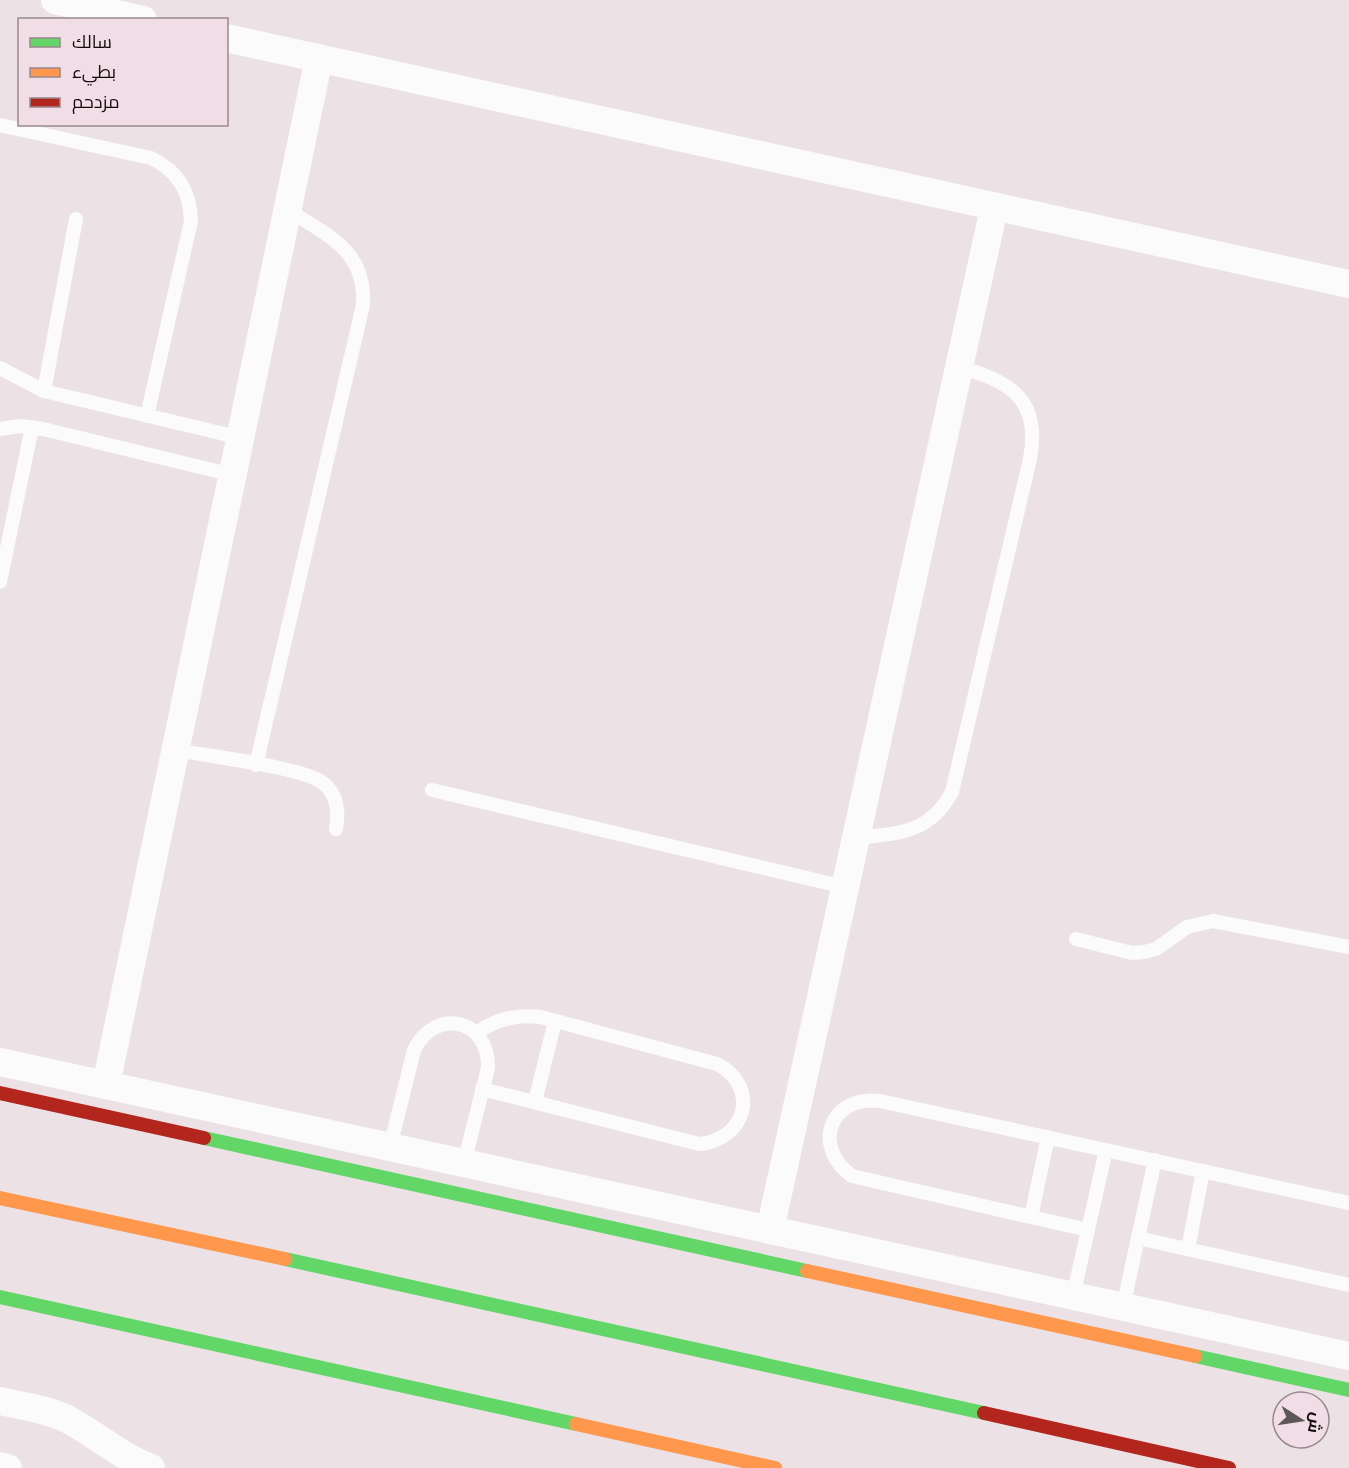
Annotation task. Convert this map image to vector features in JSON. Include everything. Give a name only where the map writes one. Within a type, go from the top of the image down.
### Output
[{"type":"street","points":[[55,0],[134,18]]},
{"type":"street","points":[[228,38],[1349,284]]},
{"type":"street","points":[[106,1085],[319,58]]},
{"type":"street","points":[[770,1230],[994,208]]},
{"type":"street","points":[[0,1062],[1349,1356]]},
{"type":"street","points":[[0,1093],[1349,1390]]},
{"type":"street","points":[[612,1228],[619,1197]]},
{"type":"street","points":[[0,1198],[472,1299],[1175,1462],[1229,1468]]},
{"type":"street","points":[[0,1297],[775,1468]]},
{"type":"street","points":[[0,1401],[36,1408],[66,1419],[116,1452],[151,1468]]},
{"type":"street","points":[[0,1466],[8,1468]]},
{"type":"lane","points":[[0,125],[151,158],[163,164],[182,183],[187,195],[191,221],[147,416]]},
{"type":"lane","points":[[256,765],[363,297],[361,274],[344,247],[288,210]]},
{"type":"lane","points":[[44,391],[76,219]]},
{"type":"lane","points":[[856,838],[896,833],[924,824],[936,816],[952,792],[1030,459],[1033,430],[1024,403],[1003,382],[959,367]]},
{"type":"lane","points":[[0,368],[44,391],[241,438]]},
{"type":"lane","points":[[0,429],[32,427],[233,475]]},
{"type":"lane","points":[[0,582],[32,427]]},
{"type":"lane","points":[[176,750],[303,773],[324,784],[336,805],[336,829]]},
{"type":"lane","points":[[432,790],[845,887]]},
{"type":"lane","points":[[1076,939],[1132,953],[1144,952],[1166,943],[1187,927],[1213,921],[1349,947]]},
{"type":"lane","points":[[476,1033],[500,1020],[514,1017],[534,1017],[555,1021],[717,1064],[735,1078],[743,1099],[742,1111],[731,1131],[722,1139],[699,1144],[482,1089]]},
{"type":"lane","points":[[535,1102],[555,1021]]},
{"type":"lane","points":[[390,1147],[414,1050],[420,1038],[440,1024],[466,1026],[476,1033],[488,1055],[464,1163]]},
{"type":"lane","points":[[1088,1230],[852,1176],[833,1157],[829,1145],[834,1119],[843,1109],[867,1099],[1349,1203]]},
{"type":"lane","points":[[1031,1217],[1048,1137]]},
{"type":"lane","points":[[1073,1296],[1106,1150]]},
{"type":"lane","points":[[1123,1307],[1155,1160]]},
{"type":"lane","points":[[1188,1249],[1203,1171]]},
{"type":"lane","points":[[1138,1238],[1349,1285]]},
{"type":"traffic: fast","points":[[204,1138],[807,1271]]},
{"type":"traffic: fast","points":[[285,1259],[984,1413]]},
{"type":"traffic: fast","points":[[0,1297],[576,1424]]},
{"type":"traffic: fast","points":[[1195,1356],[1349,1390]]},
{"type":"traffic: slow","points":[[0,1198],[285,1259]]},
{"type":"traffic: slow","points":[[807,1271],[1195,1356]]},
{"type":"traffic: slow","points":[[576,1424],[775,1468]]},
{"type":"traffic: jam","points":[[0,1093],[204,1138]]},
{"type":"traffic: jam","points":[[984,1413],[1229,1468]]}]
